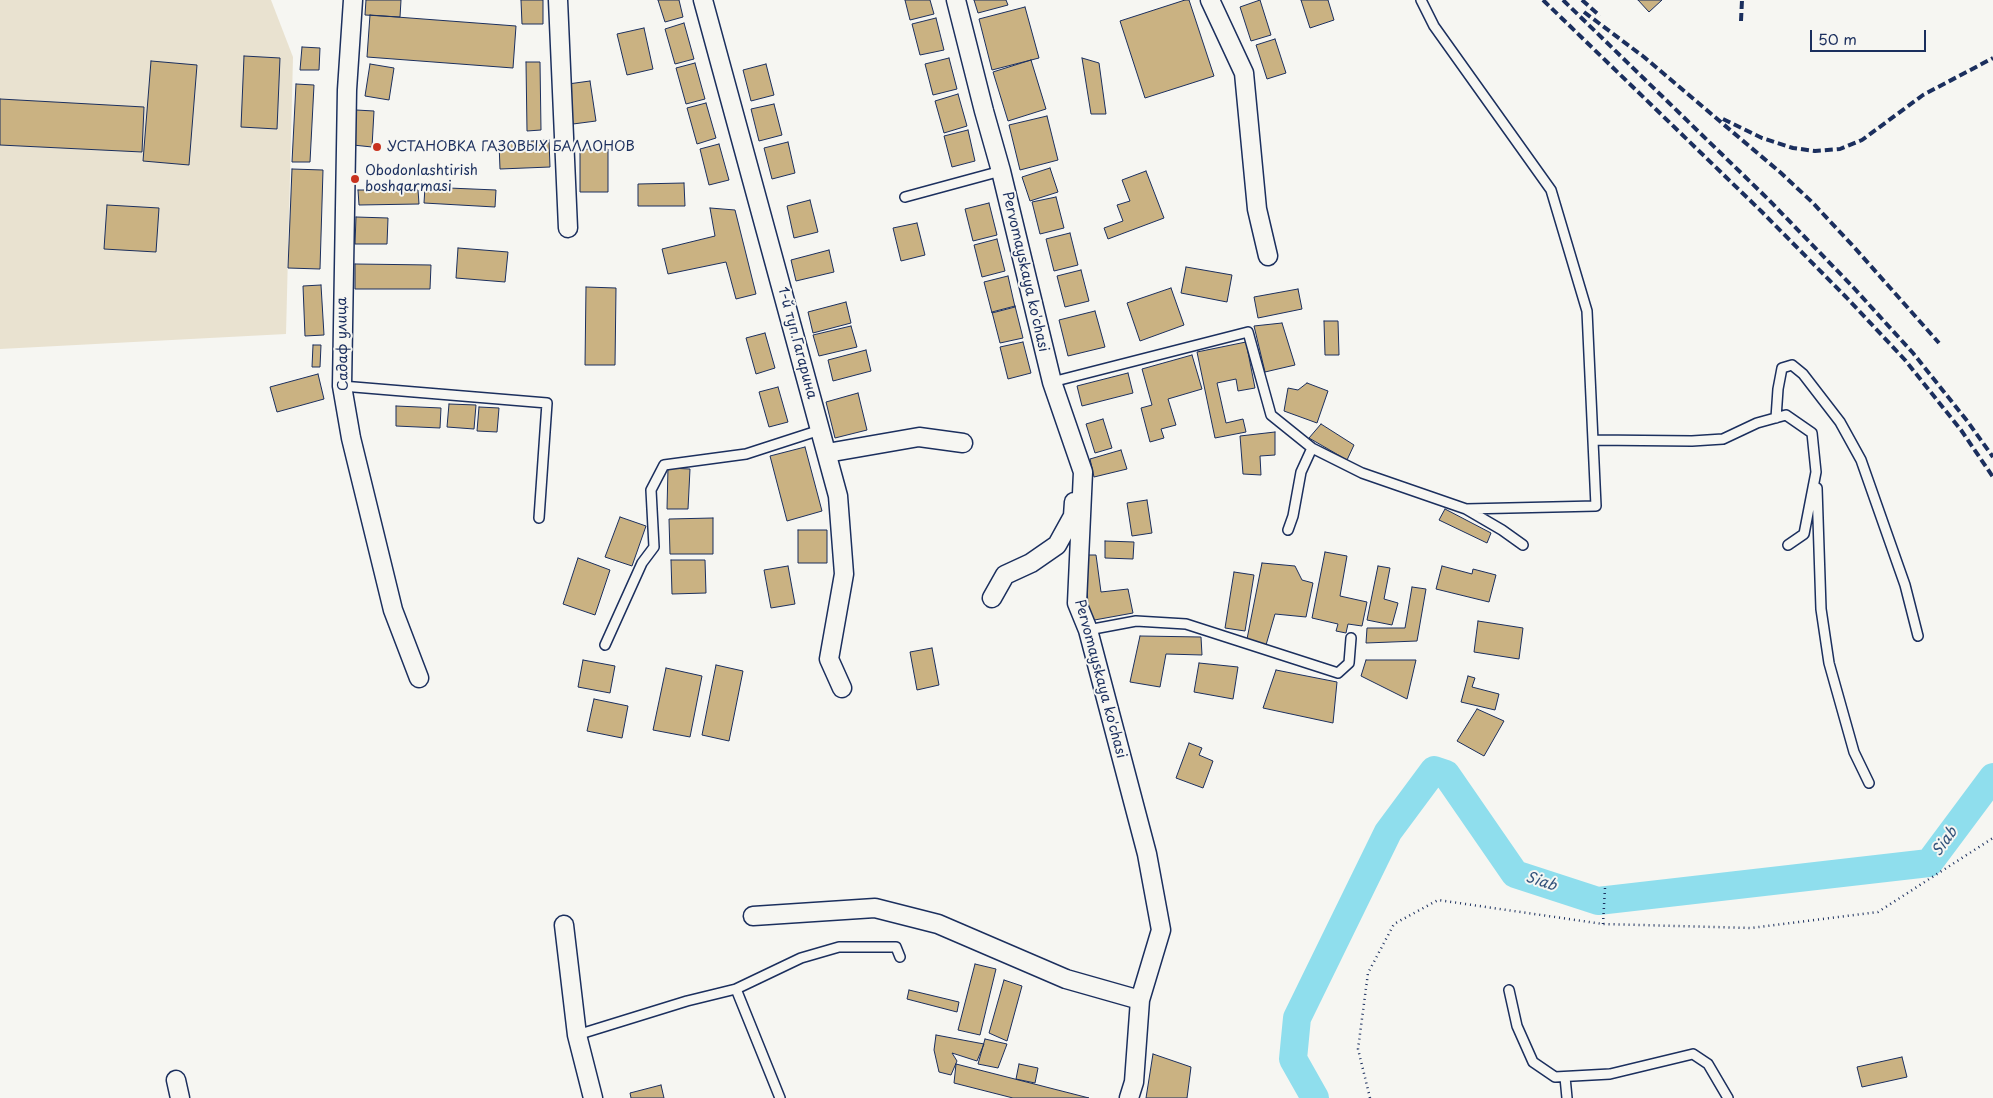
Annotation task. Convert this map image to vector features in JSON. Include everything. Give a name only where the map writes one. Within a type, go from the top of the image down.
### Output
[{"type":"street","name":"Садаф улица","points":[[353,0],[347,90],[342,386],[351,438],[393,610],[419,678]]},
{"type":"street","points":[[558,0],[568,228]]},
{"type":"street","name":"1-й туп.Гагарина","points":[[703,0],[838,496],[844,574],[829,659],[842,688]]},
{"type":"street","name":"Pervomayskaya ko'chasi","points":[[956,0],[1001,171],[1052,382],[1083,472],[1077,603],[1088,630],[1147,854],[1161,930],[1140,1000],[1134,1082],[1129,1098]]},
{"type":"street","points":[[1210,0],[1244,73],[1257,209],[1268,256]]},
{"type":"street","points":[[992,598],[1005,575],[1031,563],[1057,545],[1073,516],[1075,473],[1052,382]]},
{"type":"street","points":[[827,454],[919,437],[963,444]]},
{"type":"street","points":[[753,916],[875,908],[938,924],[1066,979],[1140,1000]]},
{"type":"street","points":[[564,925],[577,1035],[593,1098]]},
{"type":"street","points":[[176,1080],[180,1098]]},
{"type":"lane","points":[[1421,0],[1434,26],[1550,190],[1587,311],[1596,506],[1466,508]]},
{"type":"lane","points":[[905,197],[1001,171]]},
{"type":"lane","points":[[1052,382],[1248,332],[1271,415],[1312,448],[1362,472],[1466,508],[1502,530],[1523,546]]},
{"type":"lane","points":[[1776,418],[1782,368],[1792,365],[1803,374],[1840,422],[1860,460],[1905,584],[1918,636]]},
{"type":"lane","points":[[342,386],[547,403],[539,518]]},
{"type":"lane","points":[[1593,440],[1692,441],[1722,439],[1757,423],[1786,415],[1812,433],[1816,472],[1821,609],[1829,663],[1854,752],[1869,783]]},
{"type":"lane","points":[[605,645],[642,563],[654,547],[651,490],[664,465],[746,454],[820,430]]},
{"type":"lane","points":[[1288,530],[1293,516],[1301,472],[1312,448]]},
{"type":"lane","points":[[1788,545],[1804,534],[1816,472]]},
{"type":"lane","points":[[1088,630],[1136,620],[1186,624],[1338,672],[1349,663],[1352,638]]},
{"type":"lane","points":[[577,1035],[687,1001],[736,989],[801,958],[839,947],[896,947],[900,957]]},
{"type":"lane","points":[[736,989],[780,1098]]},
{"type":"lane","points":[[1509,990],[1518,1026],[1533,1062],[1554,1077],[1610,1074],[1693,1054],[1708,1064],[1728,1098]]},
{"type":"lane","points":[[1565,1076],[1567,1098]]},
{"type":"path","points":[[1370,1098],[1358,1049],[1368,973],[1394,924],[1438,900],[1603,924],[1751,928],[1878,912],[1993,838]]},
{"type":"path","points":[[1603,924],[1605,888]]},
{"type":"shaded area","points":[[0,0],[271,0],[293,57],[286,334],[0,349]]},
{"type":"building","points":[[366,0],[401,0],[400,17],[365,15]]},
{"type":"building","points":[[521,0],[543,0],[543,24],[522,24]]},
{"type":"building","points":[[658,0],[679,0],[683,17],[665,22]]},
{"type":"building","points":[[905,0],[930,0],[934,14],[910,20]]},
{"type":"building","points":[[974,0],[1006,0],[1008,5],[978,13]]},
{"type":"building","points":[[1189,0],[1214,76],[1145,98],[1120,21]]},
{"type":"building","points":[[1260,0],[1271,35],[1251,41],[1240,7]]},
{"type":"building","points":[[1301,0],[1328,0],[1334,20],[1310,28]]},
{"type":"building","points":[[1638,0],[1662,0],[1649,12]]},
{"type":"building","points":[[1025,7],[1039,58],[992,70],[979,19]]},
{"type":"building","points":[[370,15],[516,26],[513,68],[367,57]]},
{"type":"building","points":[[936,18],[944,50],[920,55],[912,24]]},
{"type":"building","points":[[684,23],[694,59],[675,64],[665,29]]},
{"type":"building","points":[[644,28],[653,69],[627,75],[617,34]]},
{"type":"building","points":[[1275,39],[1286,73],[1267,79],[1256,45]]},
{"type":"building","points":[[302,47],[320,48],[319,70],[300,70]]},
{"type":"building","points":[[244,56],[280,58],[277,129],[241,127]]},
{"type":"building","points":[[949,58],[957,89],[933,95],[925,64]]},
{"type":"building","points":[[1082,58],[1099,63],[1106,114],[1091,114]]},
{"type":"building","points":[[1031,60],[1046,109],[1008,121],[993,72]]},
{"type":"building","points":[[151,61],[197,65],[189,165],[143,161]]},
{"type":"building","points":[[526,62],[540,62],[541,130],[527,131]]},
{"type":"building","points":[[695,63],[705,99],[686,104],[676,68]]},
{"type":"building","points":[[370,64],[394,68],[389,100],[365,96]]},
{"type":"building","points":[[766,64],[774,95],[751,101],[743,70]]},
{"type":"building","points":[[590,81],[596,121],[573,124],[568,84]]},
{"type":"building","points":[[296,84],[314,85],[310,162],[292,162]]},
{"type":"building","points":[[958,94],[967,126],[944,133],[935,101]]},
{"type":"building","points":[[0,99],[144,107],[142,152],[0,145]]},
{"type":"building","points":[[706,103],[716,138],[697,144],[687,108]]},
{"type":"building","points":[[774,104],[782,135],[759,141],[751,109]]},
{"type":"building","points":[[356,110],[374,111],[372,147],[353,145]]},
{"type":"building","points":[[1047,116],[1058,160],[1020,170],[1009,125]]},
{"type":"building","points":[[968,130],[975,161],[952,167],[944,136]]},
{"type":"building","points":[[549,140],[550,167],[500,169],[499,143]]},
{"type":"building","points":[[788,142],[795,173],[772,179],[764,148]]},
{"type":"building","points":[[719,144],[729,180],[709,185],[700,149]]},
{"type":"building","points":[[580,149],[608,149],[608,192],[580,192]]},
{"type":"building","points":[[1050,168],[1058,192],[1030,201],[1022,177]]},
{"type":"building","points":[[292,169],[323,170],[320,269],[288,268]]},
{"type":"building","points":[[1146,171],[1164,218],[1108,239],[1104,228],[1123,221],[1117,205],[1130,201],[1122,180]]},
{"type":"building","points":[[684,183],[685,206],[638,206],[638,184]]},
{"type":"building","points":[[425,187],[496,190],[495,207],[424,203]]},
{"type":"building","points":[[358,190],[418,190],[419,204],[359,205]]},
{"type":"building","points":[[1056,197],[1064,228],[1040,234],[1032,202]]},
{"type":"building","points":[[810,200],[818,232],[794,238],[787,206]]},
{"type":"building","points":[[989,203],[997,235],[973,241],[965,209]]},
{"type":"building","points":[[107,205],[159,208],[156,252],[104,249]]},
{"type":"building","points":[[710,208],[735,210],[756,294],[736,299],[726,262],[668,274],[662,249],[715,236]]},
{"type":"building","points":[[356,217],[388,218],[387,244],[355,244]]},
{"type":"building","points":[[917,223],[925,255],[901,261],[893,228]]},
{"type":"building","points":[[1070,233],[1078,265],[1054,271],[1046,239]]},
{"type":"building","points":[[997,239],[1005,271],[982,277],[974,245]]},
{"type":"building","points":[[458,248],[508,252],[505,282],[456,278]]},
{"type":"building","points":[[829,250],[834,272],[796,281],[791,260]]},
{"type":"building","points":[[355,264],[431,265],[430,289],[355,289]]},
{"type":"building","points":[[1186,267],[1232,275],[1227,302],[1181,293]]},
{"type":"building","points":[[1081,270],[1089,301],[1065,307],[1057,276]]},
{"type":"building","points":[[1008,276],[1015,307],[992,313],[984,282]]},
{"type":"building","points":[[321,285],[324,335],[305,336],[303,286]]},
{"type":"building","points":[[586,287],[616,288],[615,365],[585,365]]},
{"type":"building","points":[[1171,288],[1184,325],[1140,341],[1127,303]]},
{"type":"building","points":[[1298,289],[1302,309],[1258,318],[1254,297]]},
{"type":"building","points":[[846,302],[851,323],[813,333],[808,312]]},
{"type":"building","points":[[1015,306],[1023,338],[1000,343],[992,312]]},
{"type":"building","points":[[1095,311],[1105,347],[1068,356],[1059,320]]},
{"type":"building","points":[[1324,321],[1338,321],[1339,355],[1325,355]]},
{"type":"building","points":[[1282,323],[1295,365],[1265,372],[1254,326]]},
{"type":"building","points":[[851,326],[857,347],[819,356],[813,335]]},
{"type":"building","points":[[765,333],[775,368],[756,374],[746,338]]},
{"type":"building","points":[[1023,342],[1031,373],[1008,379],[1000,347]]},
{"type":"building","points":[[1246,342],[1255,388],[1238,391],[1236,379],[1217,383],[1226,423],[1243,419],[1246,432],[1215,438],[1197,352]]},
{"type":"building","points":[[313,345],[321,345],[320,367],[312,367]]},
{"type":"building","points":[[866,350],[871,371],[833,381],[828,360]]},
{"type":"building","points":[[1192,355],[1202,389],[1168,399],[1176,425],[1161,429],[1164,438],[1150,442],[1141,408],[1152,405],[1142,369]]},
{"type":"building","points":[[1128,373],[1133,393],[1082,406],[1077,386]]},
{"type":"building","points":[[318,374],[324,399],[277,412],[270,387]]},
{"type":"building","points":[[1307,383],[1328,391],[1317,423],[1284,411],[1288,388],[1298,390]]},
{"type":"building","points":[[778,387],[788,422],[769,427],[759,392]]},
{"type":"building","points":[[858,393],[867,430],[835,438],[826,402]]},
{"type":"building","points":[[449,404],[476,405],[474,429],[447,427]]},
{"type":"building","points":[[396,406],[441,408],[440,428],[396,426]]},
{"type":"building","points":[[479,407],[499,408],[497,432],[477,431]]},
{"type":"building","points":[[1103,419],[1112,448],[1095,453],[1086,424]]},
{"type":"building","points":[[1321,424],[1354,445],[1347,460],[1309,438]]},
{"type":"building","points":[[1275,432],[1275,455],[1260,456],[1261,475],[1243,474],[1240,436]]},
{"type":"building","points":[[805,447],[822,511],[787,521],[770,456]]},
{"type":"building","points":[[1121,450],[1127,469],[1094,477],[1090,459]]},
{"type":"building","points":[[668,468],[690,469],[688,509],[667,509]]},
{"type":"building","points":[[1147,500],[1152,533],[1132,536],[1127,503]]},
{"type":"building","points":[[1445,509],[1491,533],[1487,543],[1439,520]]},
{"type":"building","points":[[620,517],[646,526],[632,566],[605,557]]},
{"type":"building","points":[[713,518],[713,554],[670,554],[669,519]]},
{"type":"building","points":[[798,530],[827,530],[827,563],[798,563]]},
{"type":"building","points":[[1105,541],[1134,542],[1133,559],[1105,558]]},
{"type":"building","points":[[1325,552],[1347,556],[1340,596],[1367,602],[1362,626],[1348,624],[1346,633],[1336,631],[1338,624],[1312,618]]},
{"type":"building","points":[[1085,555],[1096,555],[1101,592],[1128,589],[1133,613],[1089,621]]},
{"type":"building","points":[[578,558],[610,570],[595,615],[563,604]]},
{"type":"building","points":[[671,560],[705,560],[706,593],[672,594]]},
{"type":"building","points":[[1262,563],[1295,566],[1302,580],[1313,583],[1306,617],[1275,614],[1266,645],[1247,639]]},
{"type":"building","points":[[788,566],[795,604],[771,608],[764,570]]},
{"type":"building","points":[[1378,566],[1390,568],[1384,599],[1398,603],[1392,625],[1367,620]]},
{"type":"building","points":[[1442,566],[1472,574],[1473,569],[1496,575],[1489,602],[1436,589]]},
{"type":"building","points":[[1234,572],[1254,575],[1245,631],[1225,628]]},
{"type":"building","points":[[1412,587],[1426,589],[1417,641],[1366,643],[1367,628],[1405,628]]},
{"type":"building","points":[[1478,621],[1523,628],[1519,659],[1474,652]]},
{"type":"building","points":[[1140,636],[1201,637],[1202,655],[1166,654],[1160,687],[1130,682]]},
{"type":"building","points":[[932,648],[939,685],[917,690],[910,652]]},
{"type":"building","points":[[583,660],[615,666],[610,693],[578,687]]},
{"type":"building","points":[[1366,660],[1416,660],[1407,699],[1361,676]]},
{"type":"building","points":[[1199,663],[1238,667],[1233,699],[1194,692]]},
{"type":"building","points":[[716,665],[743,671],[729,741],[702,735]]},
{"type":"building","points":[[666,668],[702,676],[690,737],[653,730]]},
{"type":"building","points":[[1276,670],[1337,682],[1333,723],[1263,708]]},
{"type":"building","points":[[1468,676],[1475,678],[1472,687],[1499,694],[1495,710],[1461,702]]},
{"type":"building","points":[[594,699],[628,706],[622,738],[587,731]]},
{"type":"building","points":[[1477,709],[1504,721],[1484,756],[1457,741]]},
{"type":"building","points":[[1189,743],[1202,748],[1199,755],[1213,761],[1203,788],[1176,778]]},
{"type":"building","points":[[975,964],[996,969],[980,1035],[958,1030]]},
{"type":"building","points":[[1004,980],[1022,986],[1007,1041],[989,1033]]},
{"type":"building","points":[[909,990],[959,1002],[957,1012],[907,999]]},
{"type":"building","points":[[936,1035],[984,1044],[977,1061],[952,1053],[957,1061],[951,1075],[939,1072],[934,1050]]},
{"type":"building","points":[[985,1039],[1007,1044],[998,1068],[978,1064]]},
{"type":"building","points":[[1153,1054],[1191,1067],[1187,1098],[1146,1098]]},
{"type":"building","points":[[1902,1057],[1907,1077],[1862,1087],[1857,1067]]},
{"type":"building","points":[[956,1064],[1089,1098],[1013,1098],[954,1083]]},
{"type":"building","points":[[1019,1064],[1038,1068],[1035,1083],[1016,1079]]},
{"type":"building","points":[[661,1085],[664,1098],[631,1098],[630,1093]]},
{"type":"waterway","name":"Siab","points":[[1315,1098],[1293,1059],[1297,1018],[1388,832],[1434,770],[1446,774],[1515,874],[1598,901],[1929,863],[1993,777]]},
{"type":"railway","points":[[1543,0],[1761,211],[1846,297],[1905,360],[1961,430],[1993,477]]},
{"type":"railway","points":[[1563,0],[1769,200],[1853,287],[1913,353],[1968,422],[1993,457]]},
{"type":"railway","points":[[1582,0],[1600,16]]},
{"type":"railway","points":[[1741,21],[1742,0]]},
{"type":"railway","points":[[1584,12],[1644,57],[1781,173],[1812,202],[1854,247],[1939,343]]},
{"type":"railway","points":[[1723,119],[1762,138],[1793,148],[1815,151],[1840,149],[1862,140],[1923,95],[1993,58]]},
{"type":"place","name":"УСТАНОВКА ГАЗОВЫХ БАЛЛОНОВ","points":[[377,147]]},
{"type":"place","name":"Obodonlashtirish boshqarmasi","points":[[355,179]]}]
